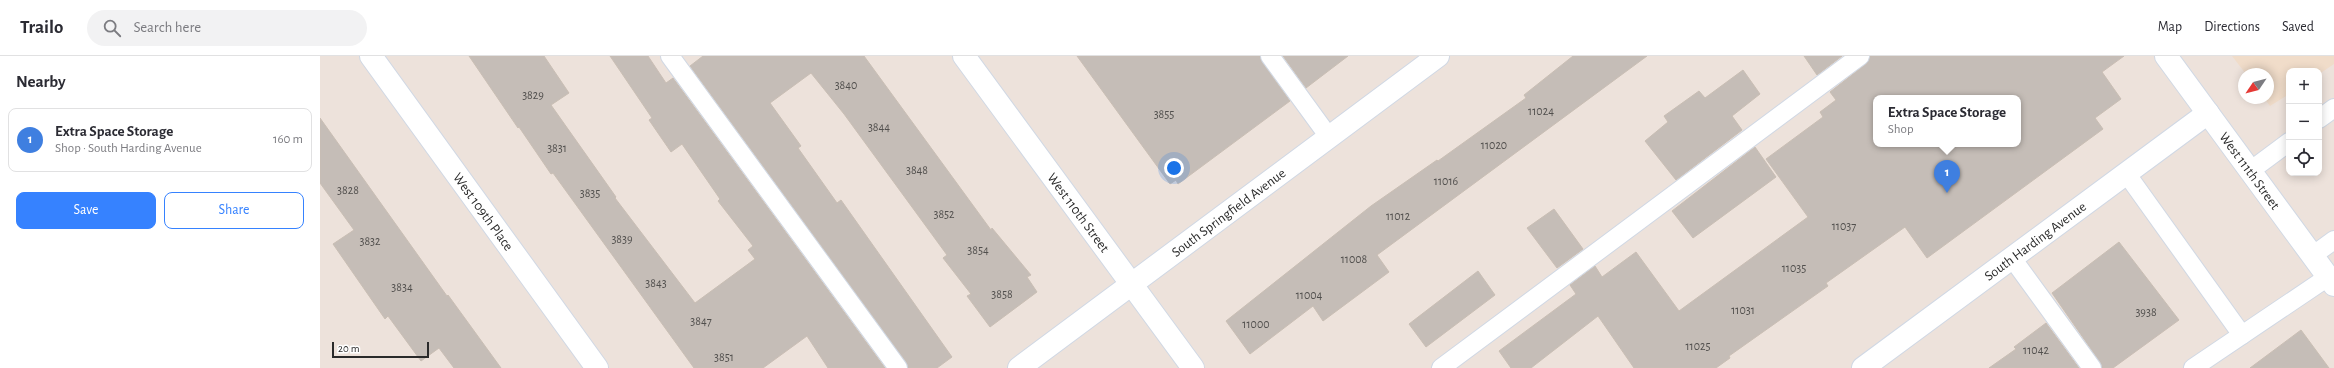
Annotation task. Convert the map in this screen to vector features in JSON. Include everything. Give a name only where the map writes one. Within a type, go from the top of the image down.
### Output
[{"type":"street","name":"West 109th Place","points":[[371,56],[597,368]]},
{"type":"street","name":"West 110th Street","points":[[964,56],[1193,368]]},
{"type":"street","name":"South Springfield Avenue","points":[[1019,368],[1438,56]]},
{"type":"street","name":"West 111th Street","points":[[2166,56],[2331,281]]},
{"type":"street","name":"South Harding Avenue","points":[[1863,368],[2208,113]]},
{"type":"lane","points":[[670,56],[898,368]]},
{"type":"lane","points":[[1270,56],[1329,137]]},
{"type":"lane","points":[[1441,368],[1860,56]]},
{"type":"lane","points":[[2322,117],[2334,108]]},
{"type":"lane","points":[[2250,171],[2286,144]]},
{"type":"lane","points":[[2126,173],[2242,335]]},
{"type":"lane","points":[[2312,256],[2334,240]]},
{"type":"lane","points":[[2012,258],[2092,368]]},
{"type":"lane","points":[[2193,368],[2242,335],[2331,281]]},
{"type":"shaded area","points":[[2232,56],[2334,56],[2334,64],[2322,72],[2322,68],[2286,68],[2286,96],[2274,103],[2274,68],[2241,68]]},
{"type":"building","points":[[469,56],[544,56],[569,93],[551,105],[616,197],[615,198],[695,303],[755,259],[748,250],[753,246],[718,201],[720,199],[682,144],[671,152],[649,120],[652,118],[610,56],[648,56],[666,83],[673,78],[885,368],[828,368],[807,336],[763,368],[694,368],[553,173],[551,174]]},
{"type":"building","points":[[703,56],[864,56],[991,230],[992,228],[1031,275],[1027,277],[1037,292],[990,327],[967,296],[971,294],[943,258],[947,255],[844,114],[811,73],[770,103],[801,146],[798,148],[837,203],[841,200],[952,357],[937,368],[908,368],[906,362],[690,66]]},
{"type":"building","points":[[1077,56],[1260,56],[1262,62],[1290,101],[1178,184],[1176,180],[1170,184]]},
{"type":"building","points":[[1283,56],[1348,56],[1306,88]]},
{"type":"building","points":[[1573,56],[1647,56],[1377,255],[1389,272],[1323,321],[1313,306],[1250,354],[1226,321],[1371,206],[1437,160],[1438,161],[1526,98],[1524,95]]},
{"type":"building","points":[[1804,56],[1842,56],[1817,75]]},
{"type":"building","points":[[1870,56],[2124,56],[2102,72],[2121,99],[2095,118],[2103,129],[1927,258],[1905,227],[1826,283],[1828,286],[1729,356],[1730,358],[1716,368],[1634,368],[1598,316],[1531,368],[1511,368],[1499,351],[1576,294],[1570,285],[1595,266],[1602,277],[1636,252],[1679,311],[1808,217],[1766,159],[1823,117],[1820,112],[1836,100],[1830,92],[1866,64]]},
{"type":"building","points":[[1743,70],[1760,94],[1732,116],[1742,130],[1676,180],[1645,141],[1668,122],[1664,116],[1699,91],[1705,98]]},
{"type":"building","points":[[320,118],[447,296],[448,295],[501,368],[454,368],[439,348],[421,361],[388,316],[385,319],[333,244],[354,230],[320,183]]},
{"type":"building","points":[[1755,147],[1776,177],[1693,238],[1672,211]]},
{"type":"building","points":[[1554,209],[1583,249],[1557,268],[1527,228]]},
{"type":"building","points":[[2119,242],[2179,320],[2113,368],[2102,368],[2100,362],[2052,293]]},
{"type":"building","points":[[1478,271],[1495,295],[1426,347],[1409,324]]},
{"type":"building","points":[[2046,323],[2079,368],[1989,368],[2016,349],[2014,347]]},
{"type":"building","points":[[2301,330],[2329,368],[2250,368]]},
{"type":"place","name":"Extra Space Storage","points":[[1947,193]]}]
